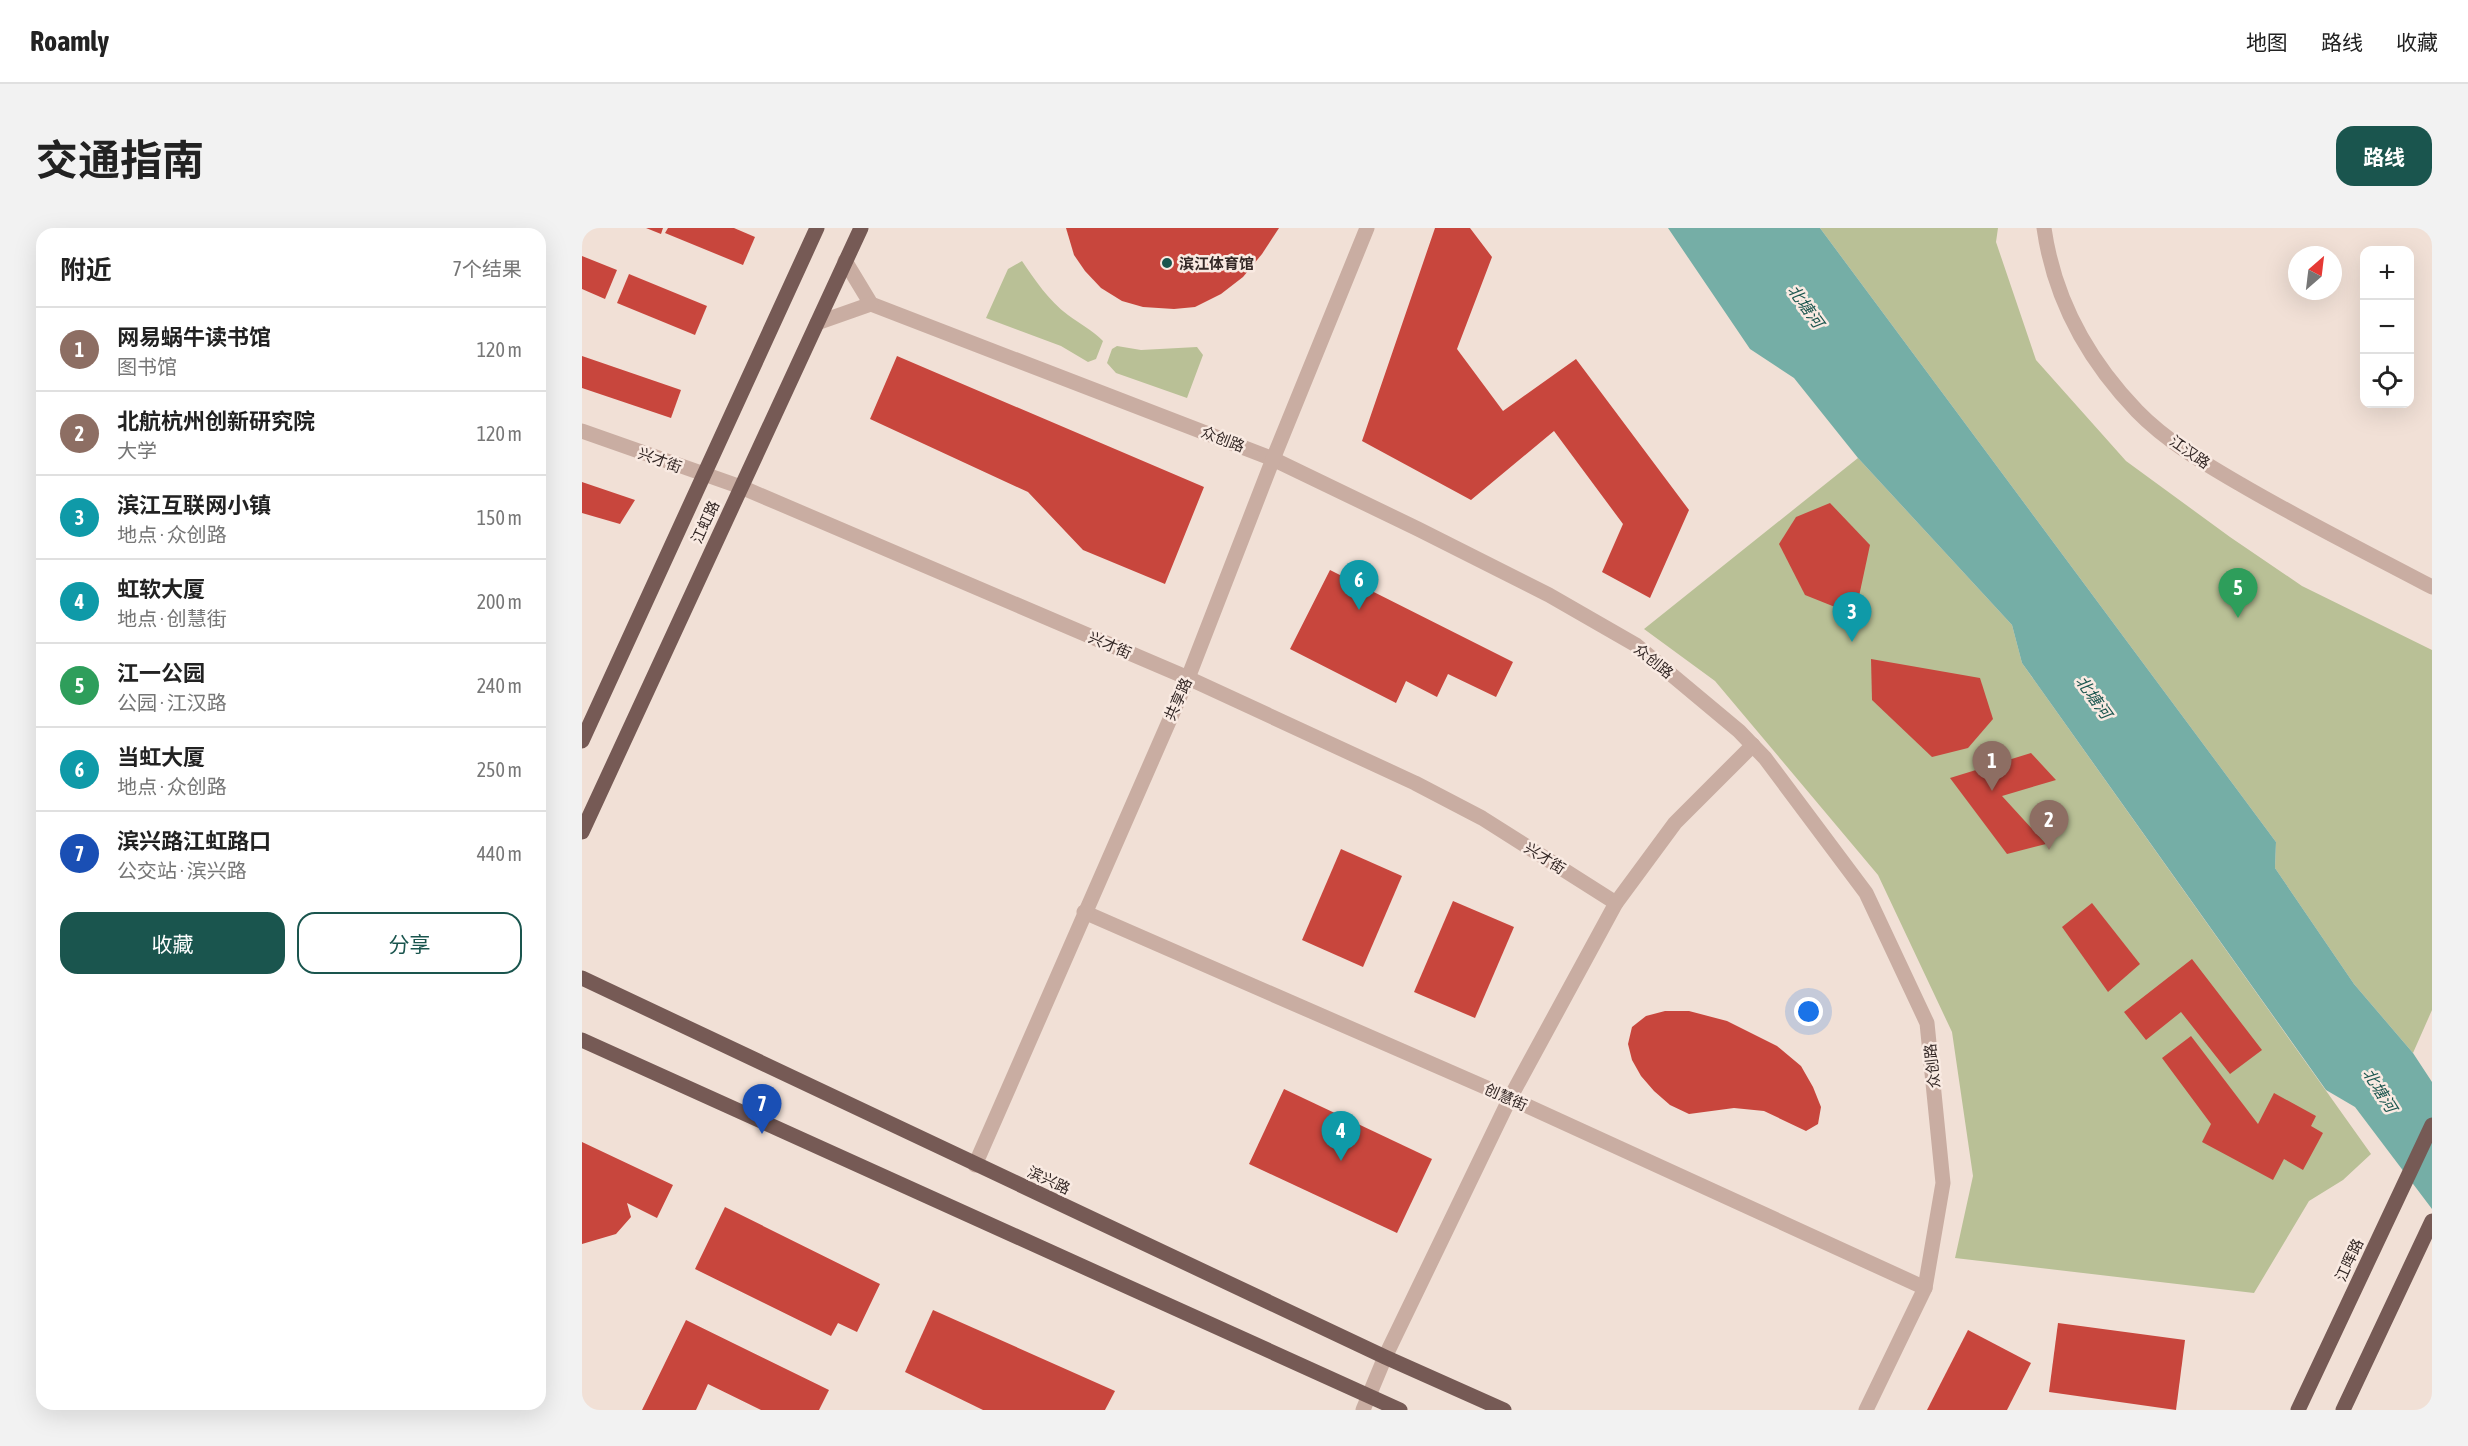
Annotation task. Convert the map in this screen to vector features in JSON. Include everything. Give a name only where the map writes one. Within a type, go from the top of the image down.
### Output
[{"type":"main road","name":"江虹路","points":[[582,741],[817,228]]},
{"type":"main road","name":"江虹路","points":[[582,832],[861,228]]},
{"type":"main road","name":"滨兴路","points":[[582,978],[975,1165],[1385,1357],[1504,1410]]},
{"type":"main road","points":[[582,1040],[1366,1403],[1400,1410]]},
{"type":"main road","name":"江晖路","points":[[2298,1410],[2432,1125]]},
{"type":"main road","points":[[2343,1410],[2432,1221]]},
{"type":"street","name":"共享路","points":[[975,1165],[1188,678],[1273,459],[1367,228]]},
{"type":"street","name":"江汉路","points":[[2044,228],[2048,255],[2072,321],[2101,368],[2138,412],[2191,455],[2281,508],[2432,587]]},
{"type":"street","points":[[817,323],[871,304],[845,261]]},
{"type":"street","name":"众创路","points":[[871,304],[1273,459],[1418,528],[1549,595],[1636,645],[1740,730],[1778,772],[1866,893],[1928,1023],[1943,1183],[1925,1288],[1866,1410]]},
{"type":"street","name":"兴才街","points":[[582,431],[741,488],[1188,678],[1415,783],[1482,818],[1616,903]]},
{"type":"street","points":[[1366,1403],[1385,1357],[1510,1098],[1616,903],[1674,823],[1753,745]]},
{"type":"street","name":"创慧街","points":[[1084,912],[1510,1098],[1925,1288]]},
{"type":"green space","points":[[1820,228],[1998,228],[1996,242],[2036,360],[2126,461],[2302,586],[2432,650],[2432,1010],[2413,1053],[2354,984],[2275,868],[2276,842]]},
{"type":"green space","points":[[1022,261],[1055,303],[1103,341],[1096,359],[1088,362],[1061,346],[986,318],[1008,269]]},
{"type":"green space","points":[[1117,346],[1141,350],[1197,347],[1203,355],[1187,398],[1116,373],[1107,363],[1112,349]]},
{"type":"green space","points":[[1858,458],[2012,625],[2022,663],[2371,1154],[2343,1180],[2309,1201],[2254,1293],[1955,1258],[1973,1176],[1952,1032],[1878,875],[1715,681],[1644,629]]},
{"type":"water","name":"北塘河","points":[[1668,228],[1820,228],[2276,842],[2275,868],[2354,984],[2413,1053],[2432,1082],[2432,1209],[2355,1107],[2326,1090],[2022,663],[2012,625],[1858,458],[1794,378],[1750,349]]},
{"type":"building","points":[[646,228],[663,228],[661,234]]},
{"type":"building","points":[[668,228],[734,228],[755,237],[743,265],[665,233]]},
{"type":"building","name":"滨江体育馆","points":[[1066,228],[1279,228],[1243,277],[1221,294],[1195,307],[1174,309],[1143,307],[1122,301],[1101,288],[1074,255]]},
{"type":"building","points":[[1435,228],[1470,228],[1492,257],[1457,349],[1503,411],[1576,359],[1689,510],[1650,598],[1602,572],[1623,524],[1554,431],[1471,500],[1362,441]]},
{"type":"building","points":[[582,256],[617,270],[605,299],[582,289]]},
{"type":"building","points":[[629,274],[707,306],[695,335],[617,303]]},
{"type":"building","points":[[582,356],[681,390],[671,418],[582,388]]},
{"type":"building","points":[[897,356],[1204,487],[1165,584],[1083,550],[1028,492],[870,419]]},
{"type":"building","points":[[582,482],[635,500],[620,524],[582,513]]},
{"type":"building","points":[[1830,503],[1870,545],[1855,615],[1805,595],[1779,544],[1796,517]]},
{"type":"building","points":[[1330,570],[1513,662],[1496,697],[1448,674],[1437,697],[1406,681],[1396,703],[1290,649]]},
{"type":"building","points":[[1871,659],[1980,678],[1993,719],[1968,748],[1932,757],[1872,700]]},
{"type":"building","points":[[2031,753],[2056,780],[2002,796],[2046,844],[2007,854],[1950,778]]},
{"type":"building","points":[[1341,849],[1402,876],[1363,967],[1302,940]]},
{"type":"building","points":[[1453,901],[1514,927],[1475,1018],[1414,992]]},
{"type":"building","points":[[2092,903],[2140,964],[2108,992],[2062,927]]},
{"type":"building","points":[[2192,959],[2262,1050],[2230,1074],[2181,1012],[2146,1040],[2124,1012]]},
{"type":"building","points":[[1665,1011],[1689,1011],[1727,1021],[1777,1046],[1801,1066],[1813,1087],[1821,1107],[1818,1124],[1806,1131],[1764,1111],[1734,1108],[1689,1114],[1670,1105],[1641,1076],[1632,1060],[1628,1044],[1632,1027],[1646,1016]]},
{"type":"building","points":[[2191,1036],[2258,1124],[2274,1093],[2316,1116],[2311,1126],[2323,1133],[2303,1170],[2284,1159],[2273,1180],[2202,1142],[2211,1124],[2162,1058]]},
{"type":"building","points":[[1284,1089],[1432,1159],[1397,1233],[1249,1164]]},
{"type":"building","points":[[582,1142],[673,1185],[657,1218],[627,1203],[631,1217],[616,1234],[582,1244]]},
{"type":"building","points":[[725,1207],[880,1284],[857,1332],[838,1323],[831,1336],[695,1269]]},
{"type":"building","points":[[933,1310],[1115,1391],[1105,1410],[983,1410],[905,1372]]},
{"type":"building","points":[[686,1320],[829,1390],[819,1410],[761,1410],[708,1384],[696,1410],[642,1410]]},
{"type":"building","points":[[2058,1323],[2185,1340],[2176,1410],[2049,1392]]},
{"type":"building","points":[[1968,1330],[2031,1363],[2007,1410],[1927,1410]]},
{"type":"place","name":"滨江体育馆","points":[[1167,263]]},
{"type":"place","name":"当虹大厦","points":[[1359,610]]},
{"type":"place","name":"江一公园","points":[[2238,618]]},
{"type":"place","name":"滨江互联网小镇","points":[[1852,642]]},
{"type":"place","name":"网易蜗牛读书馆","points":[[1992,791]]},
{"type":"place","name":"北航杭州创新研究院","points":[[2049,850]]},
{"type":"place","name":"滨兴路江虹路口","points":[[762,1134]]},
{"type":"place","name":"虹软大厦","points":[[1341,1161]]}]
